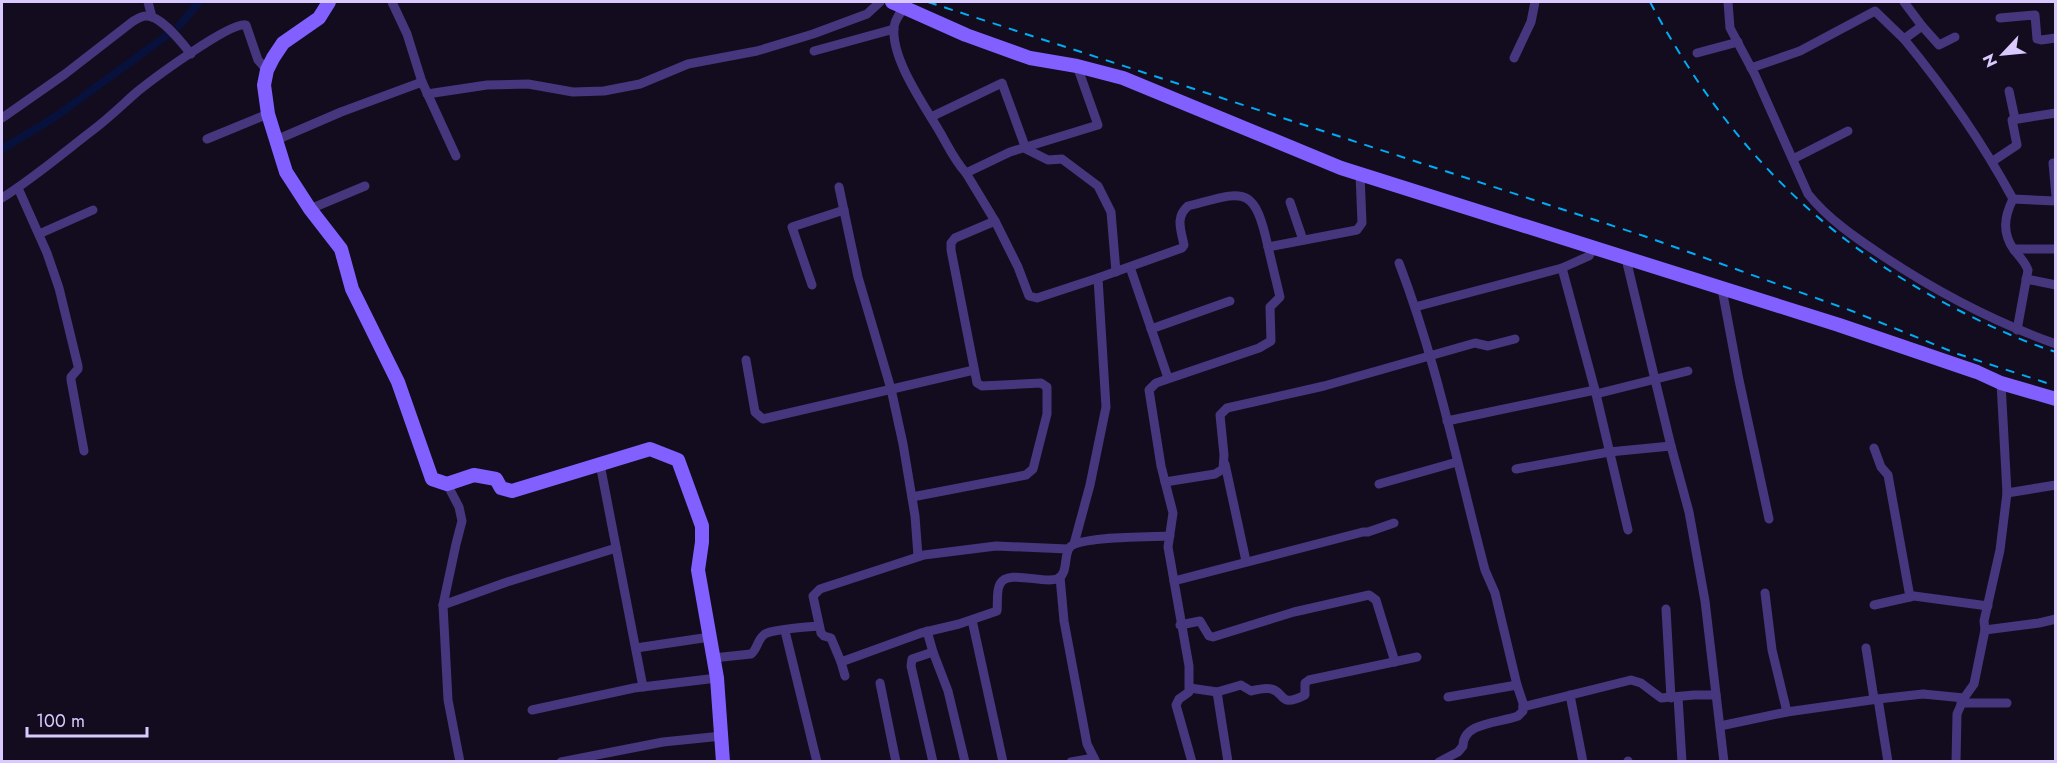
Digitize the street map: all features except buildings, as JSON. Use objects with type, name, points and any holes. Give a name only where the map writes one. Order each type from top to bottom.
[{"type":"street","points":[[148,2],[152,17]]},
{"type":"street","points":[[329,2],[319,18],[283,43],[267,70],[264,85],[268,114],[286,172],[340,249],[352,289],[398,382],[432,479],[447,484],[474,475],[496,479],[501,488],[512,491],[650,449],[678,460],[702,526],[698,570],[717,678],[723,762]]},
{"type":"street","points":[[392,2],[407,34],[422,82],[456,156]]},
{"type":"street","points":[[427,94],[487,85],[528,84],[573,92],[604,91],[640,84],[688,64],[757,51],[803,38],[867,14],[880,2]]},
{"type":"street","points":[[1514,58],[1531,22],[1535,2]]},
{"type":"street","points":[[1728,2],[1730,28],[1751,68],[1808,194],[1815,203],[1856,239],[1932,288],[2016,330],[2055,344]]},
{"type":"street","points":[[1904,2],[1939,45],[1955,36]]},
{"type":"street","points":[[1192,762],[1176,705],[1191,688],[1188,657],[1180,625],[1168,547],[1173,513],[1161,466],[1149,390],[1156,383],[1168,378],[1258,348],[1271,341],[1270,306],[1280,297],[1263,225],[1254,204],[1243,195],[1234,194],[1188,206],[1179,218],[1184,245],[1182,248],[1098,278],[1032,298],[1026,290],[1018,267],[995,221],[966,173],[955,161],[914,89],[898,52],[894,29],[898,4],[966,35],[1030,58],[1077,66],[1124,78],[1276,142],[1360,174],[1873,337],[1977,372],[2001,383],[2055,399]]},
{"type":"street","points":[[1751,68],[1800,51],[1875,11],[1904,39],[1953,101],[1993,161],[2013,199]]},
{"type":"street","points":[[2000,18],[2035,15],[2037,39],[2055,38]]},
{"type":"street","points":[[2,118],[141,17],[152,17],[170,30],[191,54]]},
{"type":"street","points":[[2,198],[96,128],[140,90],[203,44],[233,27],[244,24],[258,60],[267,70]]},
{"type":"street","points":[[1904,39],[1922,26]]},
{"type":"street","points":[[814,51],[894,29]]},
{"type":"street","points":[[1697,53],[1738,42]]},
{"type":"street","points":[[966,173],[1010,152],[1026,149],[1098,125],[1077,66]]},
{"type":"street","points":[[276,140],[341,112],[422,82]]},
{"type":"street","points":[[931,117],[1002,83],[1026,149],[1048,160],[1062,159],[1098,186],[1112,212],[1116,272]]},
{"type":"street","points":[[2009,91],[2015,119]]},
{"type":"street","points":[[1993,161],[2017,145],[2011,121],[2055,113]]},
{"type":"street","points":[[207,139],[268,114]]},
{"type":"street","points":[[1793,159],[1848,131]]},
{"type":"street","points":[[2053,163],[2055,196]]},
{"type":"street","points":[[1268,246],[1357,230],[1362,223],[1360,174]]},
{"type":"street","points":[[310,209],[365,186]]},
{"type":"street","points":[[839,187],[858,277],[891,389],[903,444],[912,497],[918,556]]},
{"type":"street","points":[[18,188],[39,234],[61,294],[78,366],[71,380],[84,451]]},
{"type":"street","points":[[2013,199],[2055,201]]},
{"type":"street","points":[[2013,199],[2006,212],[2005,230],[2028,270],[2016,330]]},
{"type":"street","points":[[1290,202],[1303,240]]},
{"type":"street","points":[[39,234],[93,210]]},
{"type":"street","points":[[812,285],[792,227],[844,210]]},
{"type":"street","points":[[912,497],[1026,475],[1034,470],[1047,414],[1047,387],[1041,383],[982,386],[977,383],[951,243],[961,234],[995,221]]},
{"type":"street","points":[[1415,307],[1562,268],[1589,255],[1593,249]]},
{"type":"street","points":[[2014,249],[2055,249]]},
{"type":"street","points":[[1626,259],[1689,512],[1706,601],[1724,762]]},
{"type":"street","points":[[1399,263],[1430,357],[1485,570],[1495,593],[1523,707],[1523,711],[1518,716],[1470,730],[1463,738],[1463,746],[1458,752],[1443,761]]},
{"type":"street","points":[[1130,267],[1168,378]]},
{"type":"street","points":[[1562,268],[1628,530]]},
{"type":"street","points":[[1071,762],[1095,760],[1087,744],[1064,621],[1060,577],[1090,485],[1106,407],[1098,278]]},
{"type":"street","points":[[2026,279],[2055,285]]},
{"type":"street","points":[[1722,289],[1741,391],[1769,519]]},
{"type":"street","points":[[1151,330],[1230,301]]},
{"type":"street","points":[[1246,561],[1224,462],[1220,415],[1223,410],[1324,386],[1475,343],[1488,346],[1515,339]]},
{"type":"street","points":[[746,360],[755,412],[763,419],[974,370]]},
{"type":"street","points":[[1447,421],[1689,371]]},
{"type":"street","points":[[1956,762],[1957,714],[1962,700],[1974,684],[1985,630],[1984,621],[2000,550],[2007,493],[2001,383]]},
{"type":"street","points":[[1516,469],[1609,452],[1671,446]]},
{"type":"street","points":[[1874,448],[1881,467],[1888,475],[1910,597]]},
{"type":"street","points":[[1165,482],[1215,474],[1223,469],[1224,462]]},
{"type":"street","points":[[1380,484],[1457,462]]},
{"type":"street","points":[[600,464],[643,687]]},
{"type":"street","points":[[447,484],[459,507],[462,521],[443,605],[448,700],[460,762]]},
{"type":"street","points":[[2007,493],[2055,484]]},
{"type":"street","points":[[1174,581],[1368,532],[1394,523]]},
{"type":"street","points":[[845,676],[831,638],[822,635],[813,596],[816,591],[918,556],[996,546],[1071,546],[1087,540],[1170,536]]},
{"type":"street","points":[[443,605],[507,582],[616,548]]},
{"type":"street","points":[[841,662],[927,631],[997,611],[998,585],[1002,580],[1013,577],[1055,580],[1060,577]]},
{"type":"street","points":[[1765,593],[1772,650],[1787,712]]},
{"type":"street","points":[[1180,625],[1200,621],[1209,636],[1213,637],[1294,612],[1369,595],[1376,600],[1395,662]]},
{"type":"street","points":[[1874,605],[1910,597],[1988,606]]},
{"type":"street","points":[[1666,609],[1682,762]]},
{"type":"street","points":[[1985,630],[2055,619]]},
{"type":"street","points":[[972,620],[1002,762]]},
{"type":"street","points":[[713,657],[751,654],[764,635],[819,626]]},
{"type":"street","points":[[785,630],[817,762]]},
{"type":"street","points":[[927,631],[948,691],[965,762]]},
{"type":"street","points":[[636,648],[710,637]]},
{"type":"street","points":[[1866,648],[1888,762]]},
{"type":"street","points":[[933,652],[912,659],[911,666],[933,762]]},
{"type":"street","points":[[1191,688],[1216,692],[1241,685],[1251,691],[1269,688],[1287,701],[1305,695],[1305,683],[1309,680],[1417,657]]},
{"type":"street","points":[[532,710],[643,687],[717,678]]},
{"type":"street","points":[[1523,707],[1631,680],[1641,683],[1657,697],[1716,695]]},
{"type":"street","points":[[879,683],[896,762]]},
{"type":"street","points":[[1448,697],[1517,684]]},
{"type":"street","points":[[1216,692],[1228,762]]},
{"type":"street","points":[[1720,726],[1787,712],[1923,694],[1962,700],[2007,703]]},
{"type":"street","points":[[1570,695],[1583,762]]},
{"type":"street","points":[[561,762],[663,742],[722,736]]},
{"type":"waterway","points":[[179,26],[199,2]]},
{"type":"waterway","points":[[2,149],[55,117],[166,36]]},
{"type":"railway","points":[[928,2],[1644,236],[1852,311],[1958,354],[2056,386]]},
{"type":"railway","points":[[1650,2],[1679,53],[1711,100],[1745,143],[1821,220],[1865,254],[1912,285],[1987,324],[2056,352]]}]
